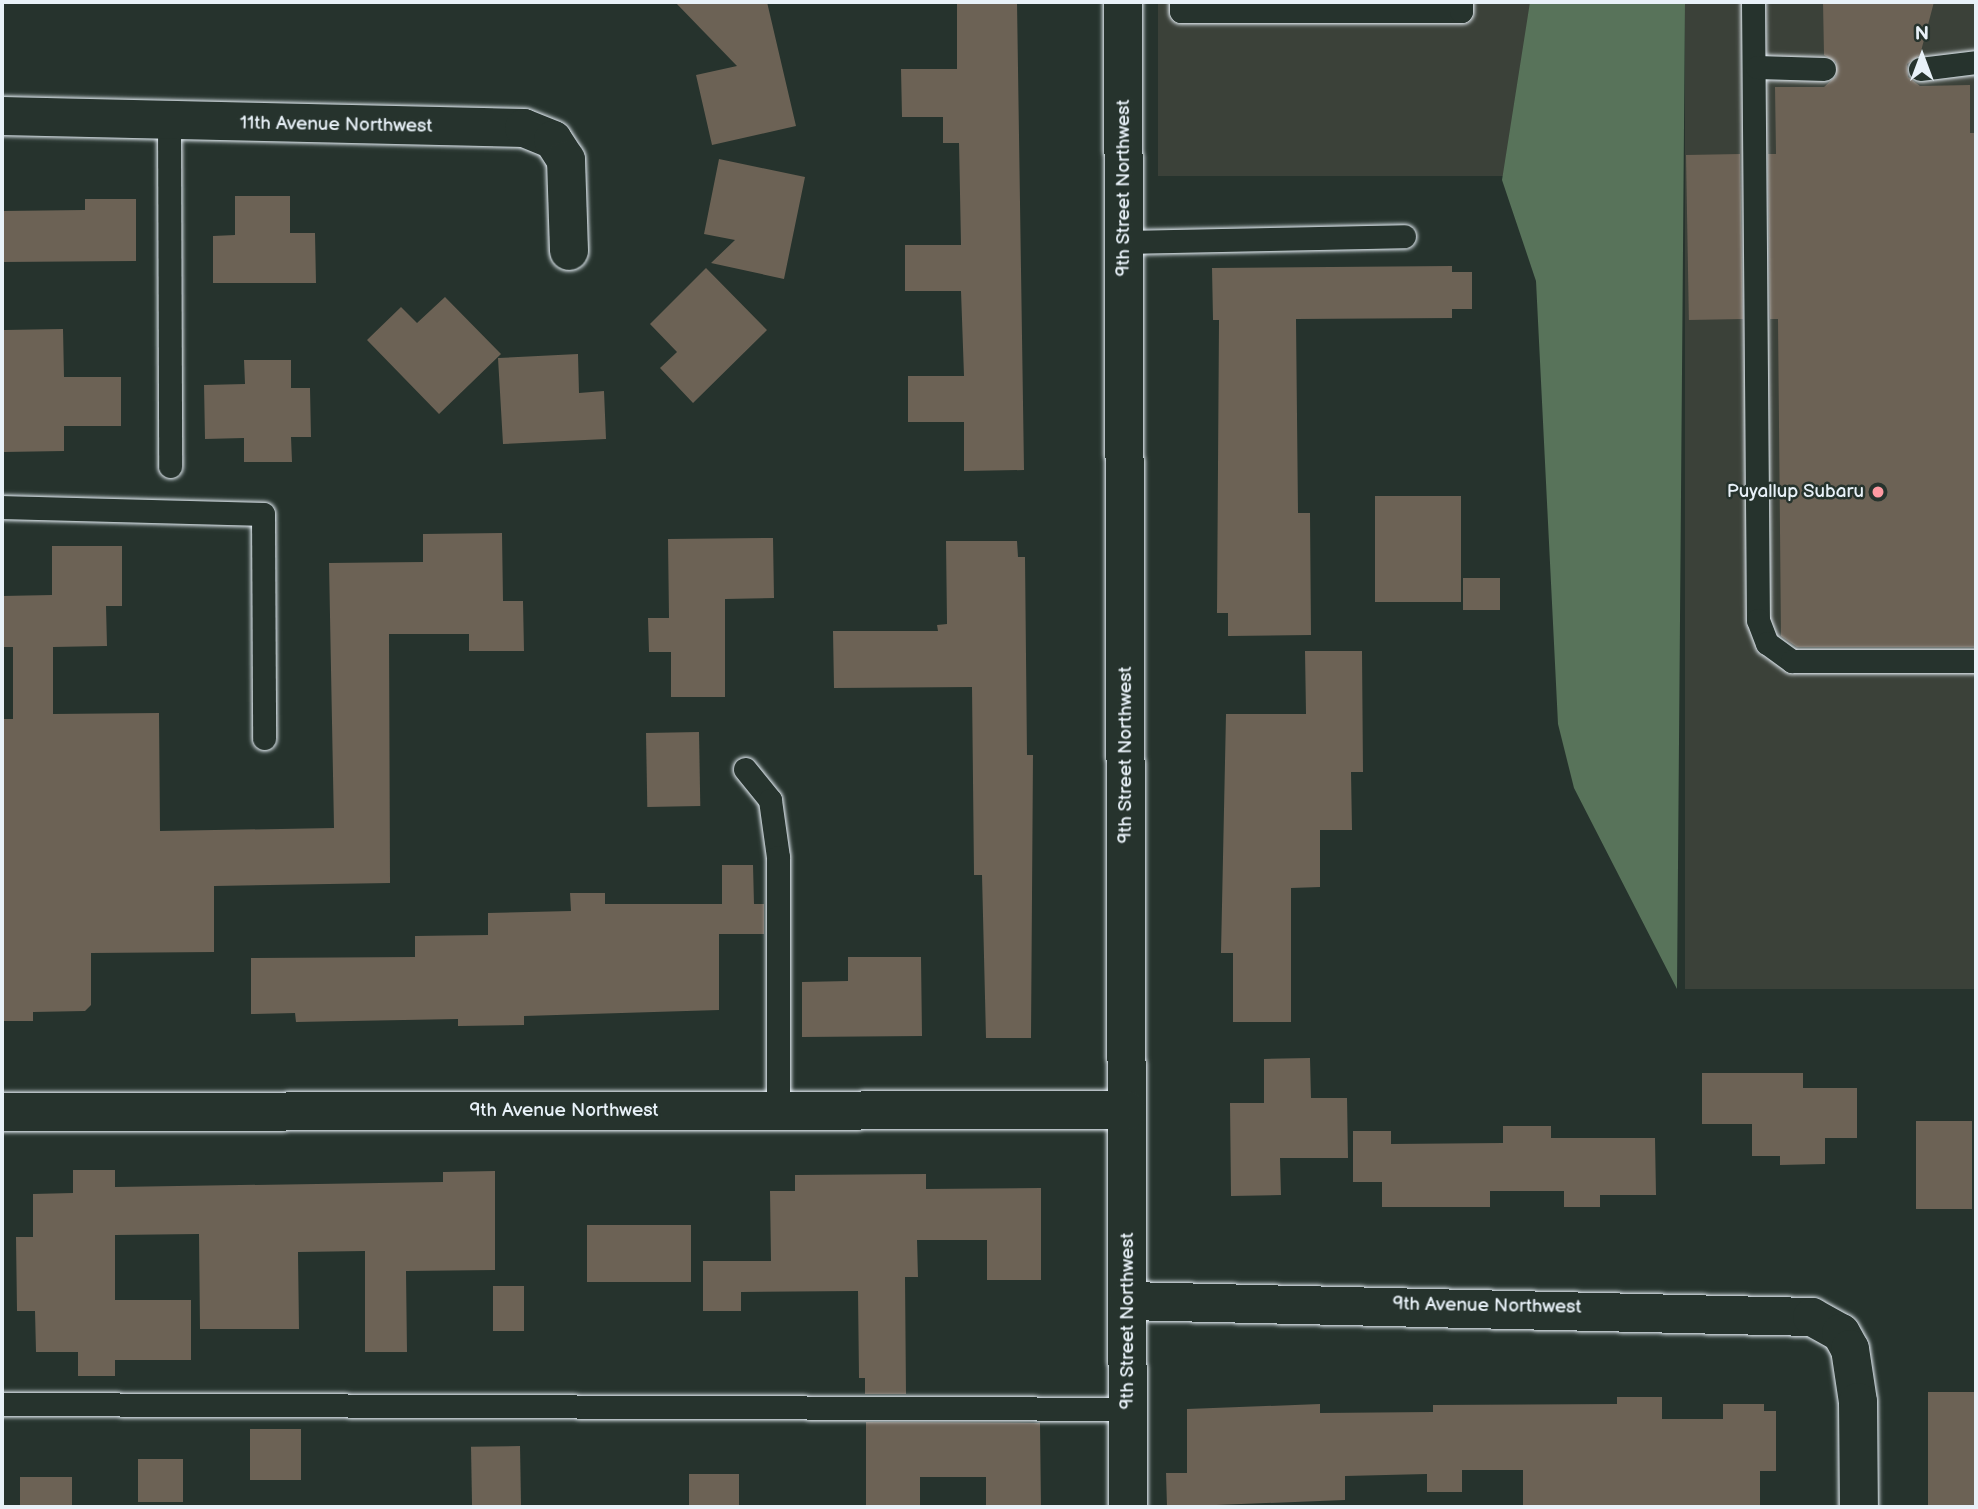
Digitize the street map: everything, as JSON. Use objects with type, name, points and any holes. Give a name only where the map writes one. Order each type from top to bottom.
[{"type":"street","name":"9th Street Northwest","points":[[1124,2],[1128,1507]]},
{"type":"street","name":"11th Avenue Northwest","points":[[2,116],[535,131],[553,140],[569,169],[569,251]]},
{"type":"street","name":"9th Avenue Northwest","points":[[2,1112],[1127,1110]]},
{"type":"street","name":"9th Avenue Northwest","points":[[1128,1301],[1736,1311],[1812,1317],[1841,1333],[1858,1402],[1859,1507]]},
{"type":"lane","points":[[1181,2],[1181,11],[1461,11],[1461,2]]},
{"type":"lane","points":[[1754,2],[1757,67],[1758,620],[1767,643],[1793,661],[1976,662]]},
{"type":"lane","points":[[1920,69],[1976,62]]},
{"type":"lane","points":[[1757,67],[1824,69]]},
{"type":"lane","points":[[169,122],[170,466]]},
{"type":"lane","points":[[1124,242],[1404,236]]},
{"type":"lane","points":[[2,507],[263,514],[264,738]]},
{"type":"lane","points":[[745,769],[769,800],[778,857],[778,1111]]},
{"type":"lane","points":[[2,1404],[1128,1409]]},
{"type":"shaded area","points":[[1158,2],[1530,2],[1530,176],[1158,176]]},
{"type":"shaded area","points":[[1685,2],[1976,2],[1976,989],[1685,989]]},
{"type":"green space","points":[[1530,2],[1685,2],[1677,989],[1574,788],[1558,724],[1536,281],[1502,180]]},
{"type":"building","points":[[675,2],[767,2],[796,126],[712,145],[696,75],[737,66]]},
{"type":"building","points":[[957,2],[1017,2],[1024,470],[964,471],[964,422],[908,422],[908,376],[964,376],[961,291],[905,291],[905,245],[961,245],[959,143],[943,143],[943,117],[902,117],[901,69],[957,69]]},
{"type":"building","points":[[1823,2],[1934,2],[1920,55],[1907,64],[1908,77],[1920,86],[1970,85],[1970,133],[1976,133],[1976,647],[1797,647],[1781,636],[1778,319],[1770,319],[1768,154],[1776,154],[1775,87],[1824,87],[1836,76],[1836,62],[1824,55]]},
{"type":"building","points":[[1740,154],[1743,319],[1689,320],[1686,155]]},
{"type":"building","points":[[719,159],[805,177],[784,279],[711,263],[735,240],[704,234]]},
{"type":"building","points":[[235,196],[290,196],[290,233],[315,233],[316,283],[213,283],[213,236],[235,235]]},
{"type":"building","points":[[85,199],[136,199],[136,261],[2,262],[2,211],[85,210]]},
{"type":"building","points":[[1452,266],[1452,272],[1472,272],[1472,309],[1452,309],[1452,318],[1296,319],[1298,513],[1310,513],[1311,635],[1228,636],[1228,613],[1217,613],[1219,320],[1213,320],[1212,268]]},
{"type":"building","points":[[706,268],[767,330],[693,403],[660,368],[677,352],[650,324]]},
{"type":"building","points":[[445,297],[501,354],[439,414],[367,340],[401,307],[417,323]]},
{"type":"building","points":[[63,329],[64,377],[121,377],[121,426],[64,426],[64,451],[4,452],[4,330]]},
{"type":"building","points":[[578,354],[579,393],[604,391],[606,439],[503,444],[498,358]]},
{"type":"building","points":[[244,360],[291,360],[291,388],[310,388],[311,437],[291,437],[292,462],[244,462],[244,438],[205,439],[204,385],[245,384]]},
{"type":"building","points":[[1375,496],[1461,496],[1461,602],[1375,602]]},
{"type":"building","points":[[502,533],[503,601],[523,601],[524,651],[469,651],[469,634],[389,634],[390,883],[214,886],[214,952],[91,953],[91,1005],[85,1011],[33,1012],[33,1021],[2,1021],[2,719],[13,719],[13,647],[2,647],[2,596],[52,595],[52,546],[122,546],[122,606],[106,606],[107,646],[53,647],[53,714],[159,713],[160,831],[334,828],[329,563],[423,562],[423,534]]},
{"type":"building","points":[[773,538],[774,598],[725,599],[725,697],[671,697],[671,652],[649,652],[648,618],[669,618],[668,539]]},
{"type":"building","points":[[946,541],[1017,541],[1018,557],[1025,557],[1027,755],[1033,755],[1031,1038],[986,1038],[982,875],[974,875],[972,687],[834,688],[833,631],[938,631],[937,625],[947,624]]},
{"type":"building","points":[[1463,578],[1500,578],[1500,610],[1463,610]]},
{"type":"building","points":[[1305,651],[1362,651],[1363,772],[1351,772],[1352,830],[1320,830],[1320,887],[1291,888],[1291,1022],[1233,1022],[1233,953],[1221,953],[1226,714],[1306,714]]},
{"type":"building","points":[[699,732],[700,806],[647,807],[646,733]]},
{"type":"building","points":[[722,865],[753,865],[754,904],[764,904],[764,934],[719,934],[719,1010],[524,1016],[524,1025],[458,1026],[458,1019],[296,1022],[295,1013],[251,1014],[251,958],[415,957],[415,936],[488,935],[488,913],[571,911],[570,893],[605,893],[605,904],[722,904]]},
{"type":"building","points":[[848,957],[921,957],[922,1036],[802,1037],[802,982],[848,981]]},
{"type":"building","points":[[1310,1058],[1311,1098],[1347,1098],[1348,1158],[1280,1158],[1281,1195],[1231,1196],[1230,1103],[1264,1103],[1264,1059]]},
{"type":"building","points":[[1702,1073],[1803,1073],[1803,1088],[1857,1088],[1857,1138],[1825,1138],[1825,1164],[1780,1165],[1780,1156],[1752,1156],[1752,1124],[1702,1124]]},
{"type":"building","points":[[1916,1121],[1972,1121],[1972,1209],[1916,1209]]},
{"type":"building","points":[[1503,1126],[1551,1126],[1551,1138],[1655,1138],[1656,1195],[1600,1195],[1600,1207],[1564,1207],[1564,1191],[1490,1191],[1490,1207],[1382,1207],[1382,1182],[1353,1182],[1353,1131],[1391,1131],[1391,1144],[1503,1143]]},
{"type":"building","points":[[73,1170],[115,1170],[115,1187],[443,1182],[443,1172],[495,1171],[495,1270],[406,1271],[407,1352],[365,1352],[365,1251],[298,1252],[299,1329],[200,1329],[199,1234],[115,1235],[115,1300],[191,1300],[191,1360],[115,1360],[115,1376],[78,1376],[78,1352],[36,1352],[35,1311],[17,1311],[16,1237],[33,1237],[33,1194],[73,1193]]},
{"type":"building","points":[[926,1174],[926,1189],[1041,1188],[1041,1280],[987,1280],[987,1240],[917,1240],[918,1277],[905,1277],[906,1394],[865,1394],[865,1378],[859,1378],[858,1291],[741,1292],[741,1311],[703,1311],[703,1261],[771,1261],[770,1191],[795,1191],[795,1175]]},
{"type":"building","points":[[587,1225],[691,1225],[691,1282],[587,1282]]},
{"type":"building","points":[[493,1286],[524,1286],[524,1331],[493,1331]]},
{"type":"building","points":[[1928,1392],[1976,1392],[1976,1507],[1928,1507]]},
{"type":"building","points":[[1617,1397],[1662,1397],[1662,1419],[1723,1419],[1723,1404],[1764,1404],[1764,1411],[1776,1411],[1776,1471],[1760,1471],[1760,1507],[1523,1506],[1523,1470],[1462,1470],[1462,1492],[1427,1492],[1427,1474],[1345,1476],[1345,1500],[1167,1507],[1166,1473],[1187,1473],[1187,1409],[1320,1404],[1320,1413],[1433,1412],[1433,1405],[1617,1404]]},
{"type":"building","points":[[866,1422],[1040,1423],[1041,1507],[986,1507],[986,1477],[920,1477],[920,1507],[866,1507]]},
{"type":"building","points":[[250,1429],[301,1429],[301,1480],[250,1480]]},
{"type":"building","points":[[520,1446],[521,1507],[472,1507],[471,1447]]},
{"type":"building","points":[[138,1459],[183,1459],[183,1502],[138,1502]]},
{"type":"building","points":[[689,1474],[739,1474],[739,1507],[689,1507]]},
{"type":"building","points":[[20,1477],[72,1477],[72,1507],[20,1507]]},
{"type":"place","name":"Puyallup Subaru","points":[[1878,492]]}]
